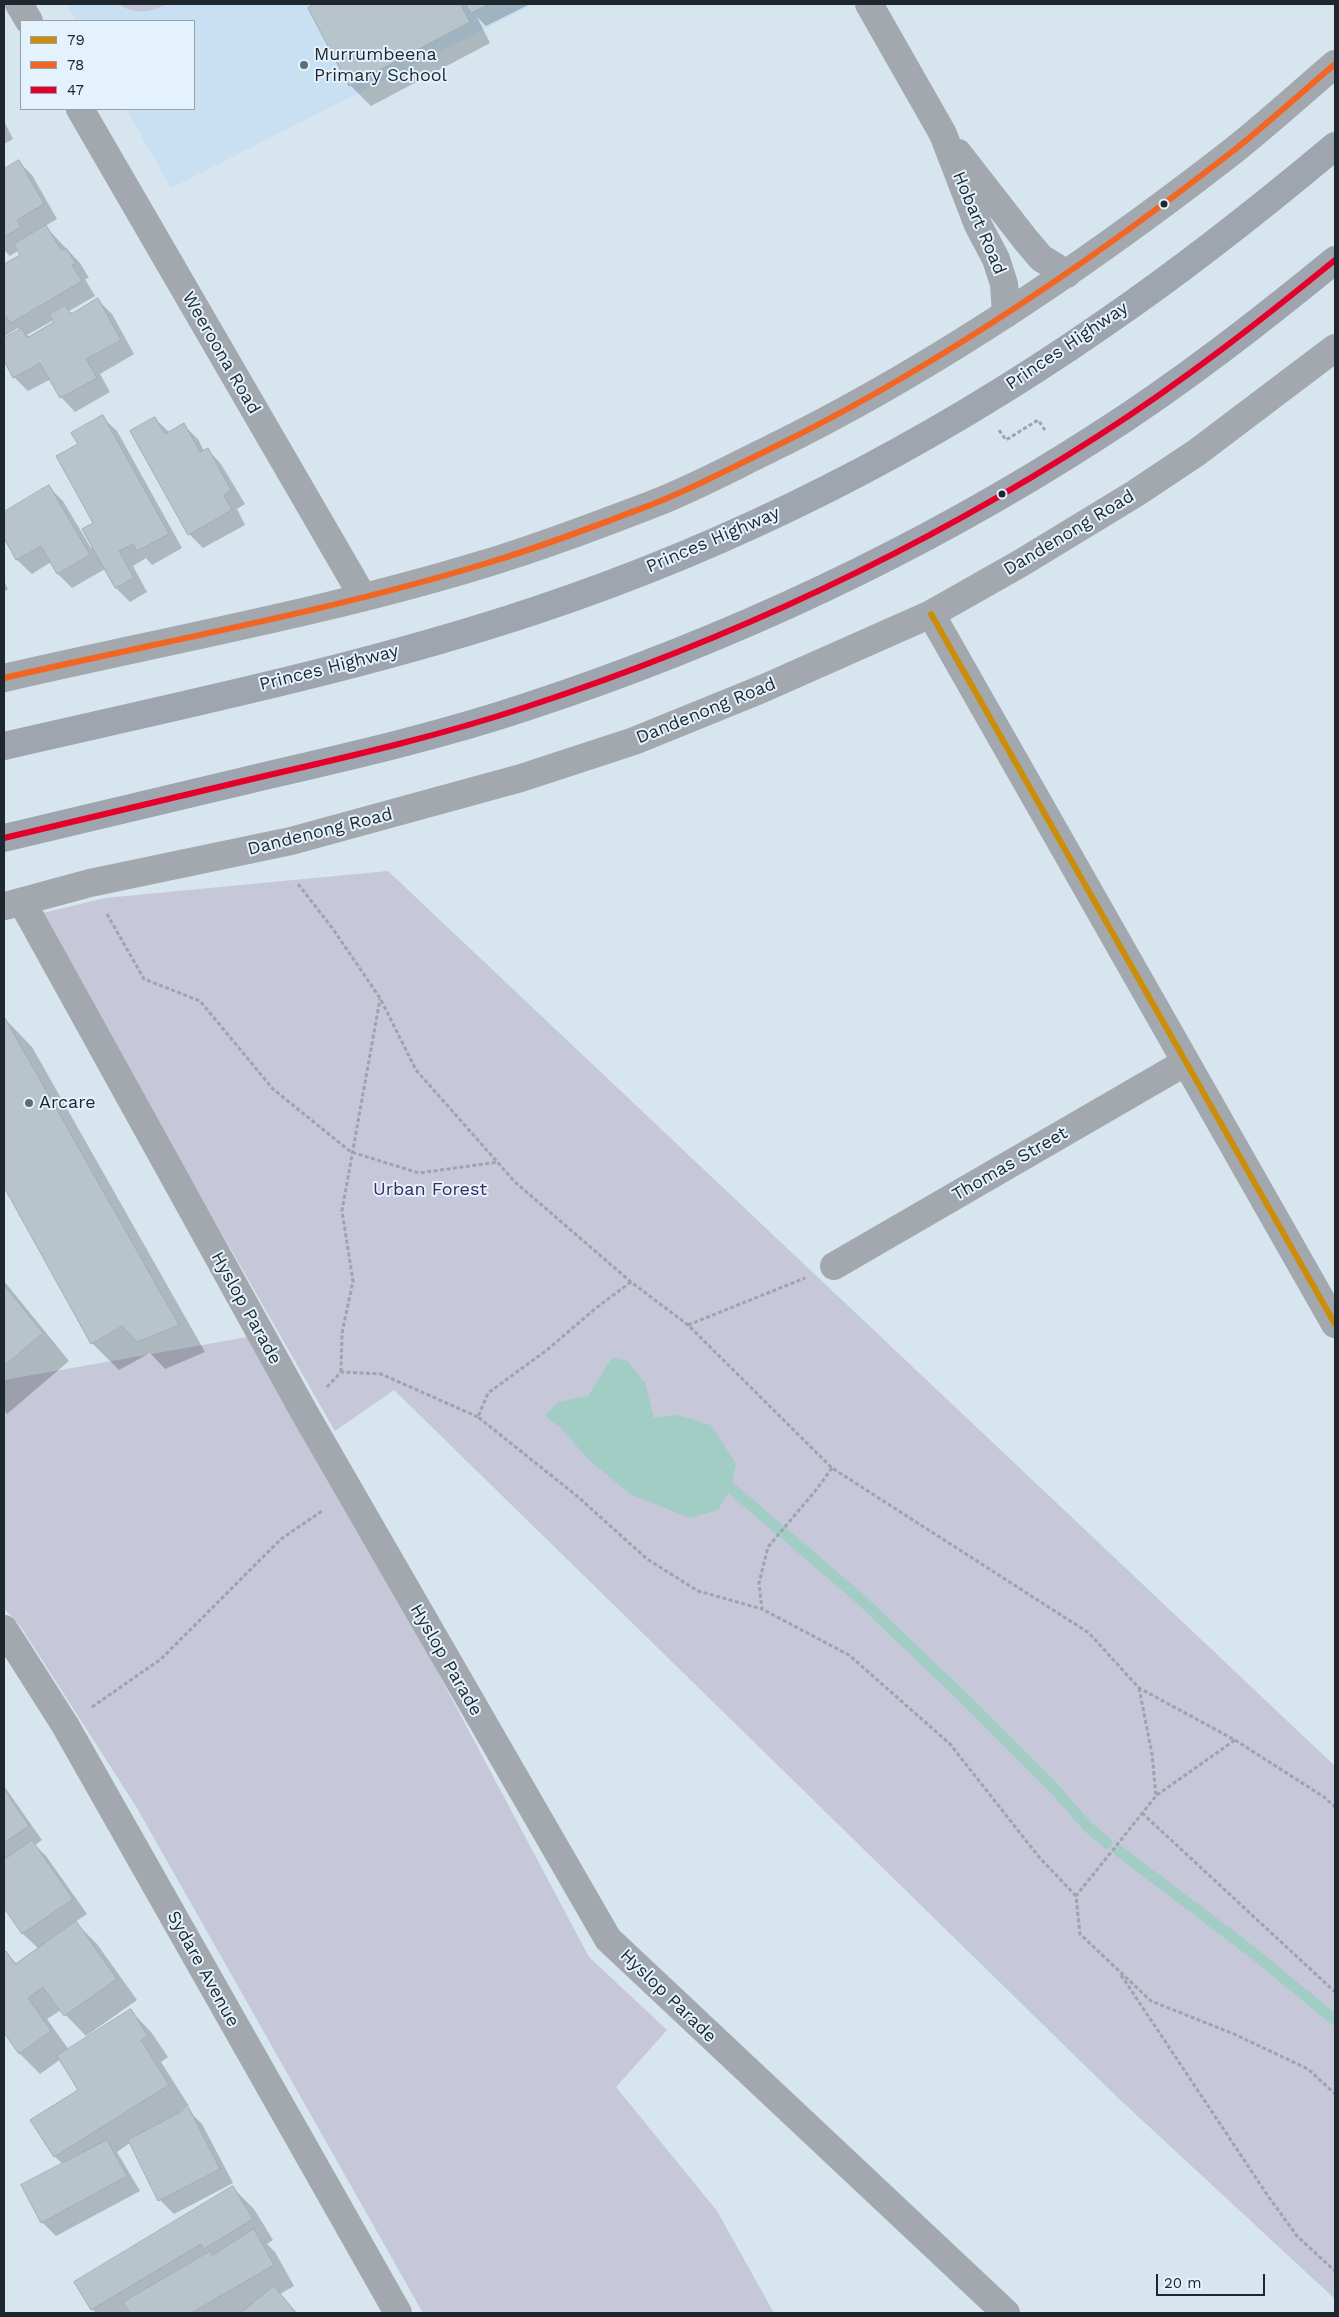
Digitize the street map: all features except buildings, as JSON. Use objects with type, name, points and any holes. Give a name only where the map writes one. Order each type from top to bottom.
[{"type":"highway","name":"Princes Highway","points":[[4,746],[269,684],[480,628],[600,587],[667,561],[781,512],[889,456],[983,402],[1048,361],[1167,278],[1260,208],[1335,146]]},
{"type":"highway","points":[[4,838],[434,735],[527,707],[635,669],[761,618],[864,568],[971,512],[1062,459],[1203,363],[1335,260]]},
{"type":"street","points":[[19,4],[28,20]]},
{"type":"street","name":"Hobart Road","points":[[869,4],[943,134],[1041,258],[1067,274]]},
{"type":"street","points":[[4,678],[363,597],[486,563],[657,502],[818,426],[898,381],[1006,314],[1067,274],[1236,148],[1335,64]]},
{"type":"street","name":"Weeroona Road","points":[[81,110],[363,597]]},
{"type":"street","name":"Hobart Road","points":[[943,134],[978,224],[996,259],[1004,284],[1006,314]]},
{"type":"street","name":"Dandenong Road","points":[[13,904],[90,883],[291,841],[520,778],[634,741],[762,690],[932,614],[1136,493],[1196,453],[1335,348]]},
{"type":"street","points":[[932,614],[1335,1324]]},
{"type":"street","name":"Hyslop Parade","points":[[13,904],[608,1939],[1006,2313]]},
{"type":"street","name":"Thomas Street","points":[[834,1266],[1186,1062]]},
{"type":"street","name":"Sydare Avenue","points":[[4,1629],[65,1725],[398,2313]]},
{"type":"path","points":[[997,427],[1006,440],[1038,420],[1047,434]]},
{"type":"path","points":[[90,883],[144,979],[200,1001],[273,1089],[351,1152],[419,1174],[498,1162]]},
{"type":"path","points":[[298,884],[333,928],[380,998],[416,1070],[515,1182],[631,1282],[688,1325],[832,1468],[1089,1633],[1138,1688],[1235,1740],[1324,1797],[1335,1807]]},
{"type":"path","points":[[304,1412],[341,1372],[342,1333],[353,1281],[342,1211],[351,1152],[380,998]]},
{"type":"path","points":[[688,1325],[834,1266]]},
{"type":"path","points":[[478,1417],[488,1393],[547,1350],[596,1308],[631,1282]]},
{"type":"path","points":[[341,1372],[381,1374],[478,1417],[577,1496],[647,1559],[698,1591],[762,1610],[849,1655],[950,1744],[1039,1856],[1076,1896],[1080,1934],[1151,2001],[1234,2034],[1308,2068],[1335,2094]]},
{"type":"path","points":[[762,1610],[759,1583],[768,1547],[832,1468]]},
{"type":"path","points":[[65,1725],[161,1659],[282,1539],[349,1491]]},
{"type":"path","points":[[1138,1688],[1152,1754],[1156,1796]]},
{"type":"path","points":[[1076,1896],[1156,1796],[1235,1740]]},
{"type":"path","points":[[1142,1813],[1335,1992]]},
{"type":"path","points":[[1118,1970],[1268,2196],[1297,2236],[1335,2271]]},
{"type":"shaded area","name":"Murrumbeena Primary School","points":[[66,4],[534,4],[171,188],[127,110],[195,110],[195,20],[75,20]]},
{"type":"shaded area","points":[[612,1358],[628,1361],[645,1383],[654,1418],[677,1415],[711,1425],[736,1464],[731,1488],[718,1510],[690,1518],[630,1494],[587,1458],[562,1429],[545,1416],[558,1402],[588,1396]]},
{"type":"green space","points":[[118,4],[167,4],[142,12],[124,8]]},
{"type":"green space","name":"Urban Forest","points":[[388,871],[1335,1766],[1335,2299],[1116,2096],[394,1390],[335,1431],[39,914],[105,898]]},
{"type":"green space","points":[[253,1336],[317,1445],[589,1957],[667,2030],[616,2087],[717,2211],[774,2313],[423,2313],[137,1808],[21,1627],[4,1608],[4,1380]]},
{"type":"waterway","points":[[731,1488],[856,1595],[968,1702],[1052,1786],[1087,1826],[1107,1843]]},
{"type":"waterway","points":[[1119,1851],[1252,1952],[1335,2020]]},
{"type":"transit line","name":"78","points":[[4,678],[245,625],[425,581],[548,543],[653,504],[697,485],[830,419],[890,385],[950,350],[1066,274],[1123,234],[1233,151],[1335,64]]},
{"type":"transit line","name":"47","points":[[4,838],[463,727],[601,681],[749,622],[821,590],[892,554],[1031,478],[1129,416],[1189,373],[1335,260]]},
{"type":"transit line","name":"79","points":[[931,614],[1335,1324]]},
{"type":"place","name":"Murrumbeena Primary School","points":[[304,65]]},
{"type":"place","name":"Arcare","points":[[29,1103]]}]
